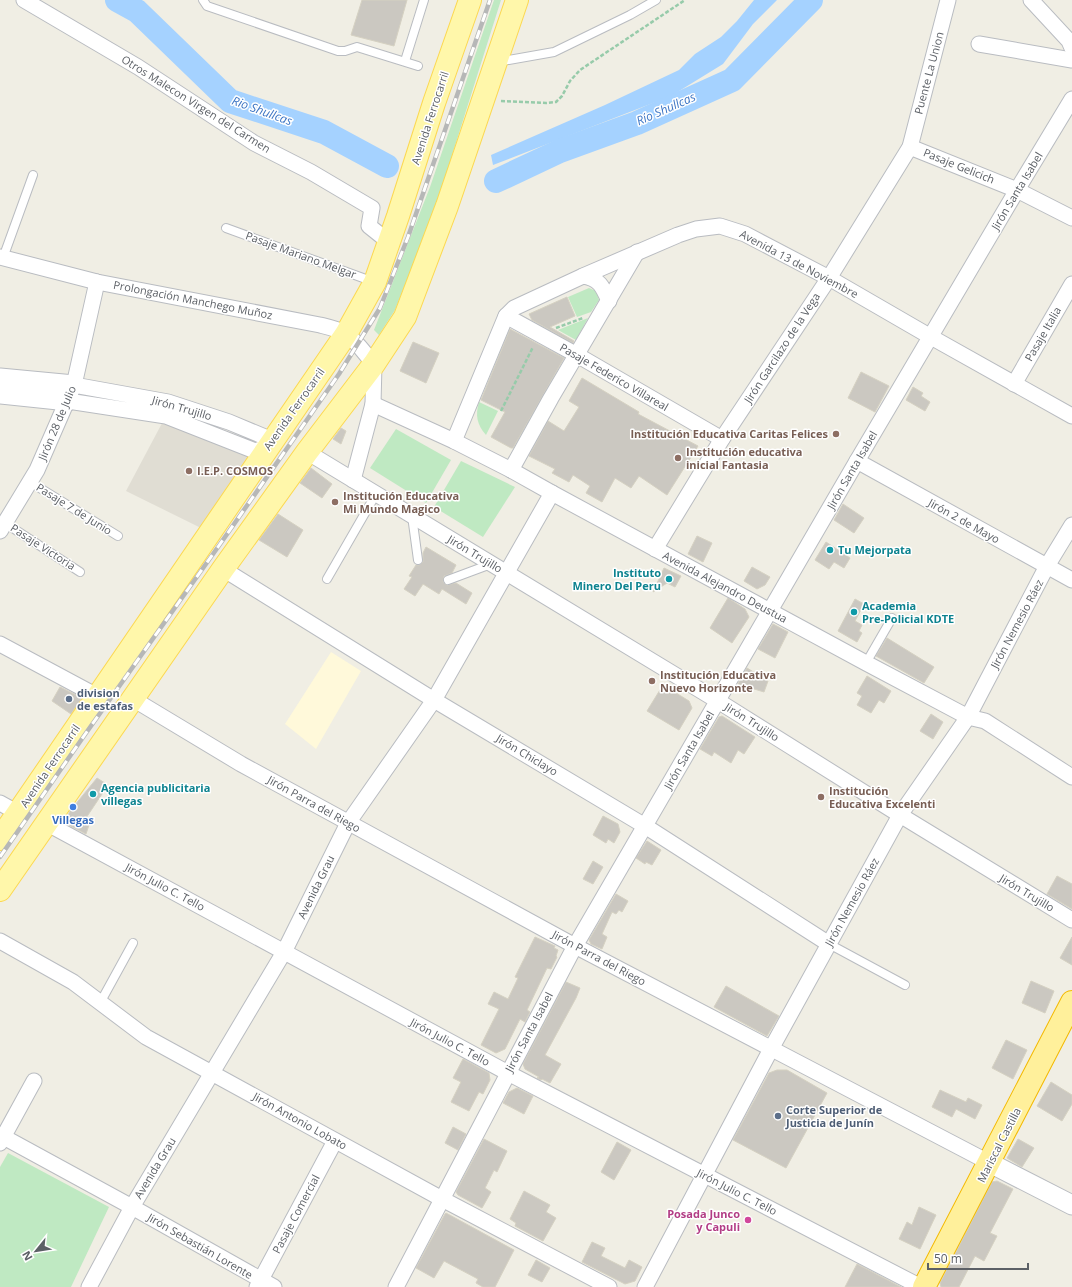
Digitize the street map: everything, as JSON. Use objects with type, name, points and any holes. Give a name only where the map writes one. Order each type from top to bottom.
[{"type":"highway","name":"Mariscal Castilla","points":[[924,1287],[990,1163],[1072,1002]]},
{"type":"main road","name":"Avenida Ferrocarril","points":[[0,839],[9,808],[97,696],[265,446],[346,334],[375,282],[434,103],[470,0]]},
{"type":"main road","points":[[0,890],[223,569],[307,452],[374,364],[405,317],[447,206],[517,0]]},
{"type":"street","name":"Otros Malecon Virgen del Carmen","points":[[24,0],[138,67],[254,143],[311,172],[372,208],[369,226],[389,242]]},
{"type":"street","name":"Puente La Union","points":[[910,147],[948,0]]},
{"type":"street","points":[[1033,2],[1069,41],[1072,48]]},
{"type":"street","points":[[979,44],[1072,60]]},
{"type":"street","name":"Jirón Santa Isabel","points":[[396,1287],[575,946],[857,461],[1072,99]]},
{"type":"street","name":"Pasaje Gelicich","points":[[910,147],[1017,190],[1072,218]]},
{"type":"street","name":"Jirón Garcilazo de la Vega","points":[[655,549],[722,439],[829,278],[910,147]]},
{"type":"street","name":"Avenida 13 de Noviembre","points":[[506,316],[514,308],[637,252],[696,229],[720,226],[745,234],[829,278],[930,337],[1072,416]]},
{"type":"street","points":[[511,470],[637,252]]},
{"type":"street","name":"Prolongación Manchego Muñoz","points":[[1,257],[97,282],[320,325],[338,330],[346,334],[358,345],[374,364]]},
{"type":"street","points":[[583,276],[590,277],[599,283],[603,288],[606,305]]},
{"type":"street","name":"Jirón 28 de Julio","points":[[3,527],[37,470],[71,393],[97,282]]},
{"type":"street","name":"Pasaje Italia","points":[[1014,384],[1072,284]]},
{"type":"street","points":[[454,441],[506,316]]},
{"type":"street","name":"Pasaje Federico Villareal","points":[[506,316],[577,355],[722,439]]},
{"type":"street","points":[[353,480],[373,404],[374,364]]},
{"type":"street","name":"Jirón Trujillo","points":[[0,378],[71,393],[166,416],[265,446]]},
{"type":"street","name":"Jirón Trujillo","points":[[0,394],[71,393]]},
{"type":"street","name":"Avenida Alejandro Deustua","points":[[373,404],[454,441],[511,470],[866,663],[968,717],[985,721],[1072,777]]},
{"type":"street","name":"Jirón Trujillo","points":[[307,452],[718,701],[1072,920]]},
{"type":"street","name":"Jirón 2 de Mayo","points":[[857,461],[1072,580]]},
{"type":"street","name":"Avenida Grau","points":[[89,1287],[132,1207],[284,952],[348,823],[434,700],[552,493]]},
{"type":"street","name":"Jirón Nemesio Ráez","points":[[645,1287],[771,1049],[900,815],[968,717],[1047,566],[1072,525]]},
{"type":"street","name":"Jirón Chiclayo","points":[[223,569],[434,700],[644,826],[829,944]]},
{"type":"street","points":[[0,644],[97,696]]},
{"type":"street","name":"Jirón Parra del Riego","points":[[133,699],[241,764],[575,946],[1072,1205]]},
{"type":"street","name":"Jirón Julio C. Tello","points":[[46,823],[508,1073],[921,1287]]},
{"type":"street","name":"Jirón Antonio Lobato","points":[[0,941],[73,982],[146,1037],[442,1199],[609,1287]]},
{"type":"street","points":[[1,1139],[34,1081]]},
{"type":"street","name":"Jirón Sebastián Lorente","points":[[1,1139],[132,1207],[259,1284],[274,1287]]},
{"type":"street","name":"Pasaje Comercial","points":[[259,1284],[335,1141]]},
{"type":"lane","points":[[203,0],[207,6],[338,51],[345,51],[357,47],[418,66]]},
{"type":"lane","points":[[405,62],[424,0]]},
{"type":"lane","points":[[495,68],[554,52],[630,15],[656,0]]},
{"type":"lane","points":[[1,257],[33,175]]},
{"type":"lane","name":"Pasaje Mariano Melgar","points":[[226,228],[375,282]]},
{"type":"lane","name":"Pasaje 7 de Junio","points":[[30,482],[118,536]]},
{"type":"lane","points":[[327,579],[376,494]]},
{"type":"lane","points":[[412,516],[418,560]]},
{"type":"lane","name":"Pasaje Victoria","points":[[3,527],[80,572]]},
{"type":"lane","points":[[448,580],[491,564]]},
{"type":"lane","points":[[866,663],[892,618]]},
{"type":"lane","points":[[100,1003],[133,943]]},
{"type":"lane","points":[[829,944],[905,985]]},
{"type":"path","points":[[482,100],[546,103],[556,102],[562,96],[570,81],[580,70],[685,0]]},
{"type":"path","points":[[553,330],[606,305]]},
{"type":"path","points":[[501,411],[535,342]]},
{"type":"shaded area","name":"I.E.P. COSMOS","points":[[169,410],[259,445],[201,528],[126,491]]},
{"type":"shaded area","points":[[331,652],[361,671],[316,749],[285,724]]},
{"type":"green space","points":[[494,0],[501,0],[436,206],[395,310],[379,335],[374,330],[430,187]]},
{"type":"green space","points":[[589,288],[596,291],[599,300],[591,312],[577,317],[568,297]]},
{"type":"green space","points":[[588,318],[576,340],[558,330]]},
{"type":"green space","points":[[479,402],[498,411],[486,435],[479,424],[477,416]]},
{"type":"green space","points":[[396,429],[451,460],[426,503],[370,468]]},
{"type":"green space","points":[[461,461],[515,487],[483,537],[434,507]]},
{"type":"green space","points":[[8,1153],[109,1207],[71,1287],[0,1287],[0,1167]]},
{"type":"water","points":[[754,0],[777,0],[753,24],[723,64],[671,96],[493,165],[491,155],[605,105],[679,70],[695,54],[721,37],[737,21]]},
{"type":"building","points":[[362,0],[407,0],[394,46],[351,35]]},
{"type":"building","points":[[567,297],[575,316],[550,327],[574,341],[573,343],[532,320],[529,314]]},
{"type":"building","points":[[510,329],[564,358],[513,448],[491,437],[505,412],[481,400]]},
{"type":"building","points":[[413,342],[439,353],[426,383],[400,371]]},
{"type":"building","points":[[861,372],[889,386],[875,412],[848,398]]},
{"type":"building","points":[[582,378],[639,412],[638,414],[698,446],[667,495],[639,476],[631,488],[615,478],[602,502],[586,493],[590,486],[573,475],[569,482],[552,473],[555,469],[529,456],[548,421],[564,431],[579,407],[569,401]]},
{"type":"building","points":[[913,387],[923,393],[921,396],[930,402],[925,411],[906,400]]},
{"type":"building","points":[[341,428],[346,431],[341,444],[333,439]]},
{"type":"building","points":[[311,468],[332,484],[322,498],[300,483]]},
{"type":"building","points":[[843,504],[864,518],[854,533],[834,520]]},
{"type":"building","points":[[278,514],[303,530],[287,557],[259,540]]},
{"type":"building","points":[[697,536],[712,543],[703,562],[688,554]]},
{"type":"building","name":"Tu Mejorpata","points":[[826,542],[850,558],[844,568],[834,562],[829,569],[815,560]]},
{"type":"building","points":[[426,547],[456,565],[452,573],[444,576],[443,582],[447,585],[456,583],[472,593],[466,604],[442,589],[439,594],[423,584],[415,596],[404,589],[412,577],[409,576],[416,565],[423,562],[423,553]]},
{"type":"building","points":[[752,567],[770,577],[765,585],[757,589],[744,581]]},
{"type":"building","name":"Instituto Minero Del Peru","points":[[664,568],[681,576],[675,587],[667,583],[653,592]]},
{"type":"building","points":[[728,598],[745,609],[749,617],[732,643],[710,628]]},
{"type":"building","name":"Academia Pre-Policial KDTE","points":[[855,599],[864,604],[855,621],[862,625],[859,631],[862,633],[857,642],[838,631]]},
{"type":"building","points":[[773,624],[788,632],[775,658],[758,649]]},
{"type":"building","points":[[887,638],[934,667],[924,683],[876,656]]},
{"type":"building","points":[[747,668],[768,681],[764,692],[738,684]]},
{"type":"building","points":[[867,676],[891,691],[884,703],[879,700],[871,713],[857,705],[862,696],[857,693]]},
{"type":"building","points":[[663,685],[689,701],[692,708],[679,730],[647,711]]},
{"type":"building","name":"division de estafas","points":[[60,687],[82,698],[71,714],[52,701]]},
{"type":"building","points":[[931,714],[943,722],[933,739],[920,731]]},
{"type":"building","points":[[722,716],[755,737],[744,754],[738,750],[731,763],[714,752],[712,756],[700,749],[719,717]]},
{"type":"building","name":"Agencia publicitaria villegas","points":[[97,778],[108,785],[84,821],[89,825],[86,834],[65,823],[70,811]]},
{"type":"building","points":[[603,816],[618,824],[620,832],[614,843],[608,839],[606,843],[593,835]]},
{"type":"building","points":[[647,841],[661,850],[652,865],[646,862],[645,864],[636,858]]},
{"type":"building","points":[[593,861],[603,867],[593,884],[583,879]]},
{"type":"building","points":[[1057,876],[1072,884],[1072,909],[1047,894]]},
{"type":"building","points":[[616,894],[628,901],[622,912],[619,910],[616,914],[612,912],[602,934],[607,937],[602,949],[591,944],[589,940]]},
{"type":"building","points":[[535,937],[555,946],[554,948],[558,950],[557,957],[551,969],[547,968],[527,1010],[530,1012],[525,1022],[520,1019],[505,1049],[496,1053],[481,1045],[499,1009],[488,1004],[494,992],[508,999],[518,978],[515,977]]},
{"type":"building","points":[[1072,937],[1072,965],[1060,958]]},
{"type":"building","points":[[1031,981],[1054,991],[1045,1013],[1022,1003]]},
{"type":"building","points":[[566,982],[580,988],[545,1055],[561,1064],[550,1083],[537,1078],[539,1077],[525,1069],[523,1064]]},
{"type":"building","points":[[726,986],[779,1016],[767,1036],[714,1007]]},
{"type":"building","points":[[1006,1040],[1027,1050],[1013,1079],[992,1068]]},
{"type":"building","points":[[463,1059],[489,1073],[490,1080],[483,1094],[479,1092],[469,1111],[451,1102],[461,1082],[453,1078]]},
{"type":"building","name":"Corte Superior de Justicia de Junín","points":[[777,1070],[787,1070],[827,1093],[786,1168],[733,1140],[769,1073]]},
{"type":"building","points":[[1051,1082],[1072,1095],[1072,1104],[1062,1121],[1037,1106]]},
{"type":"building","points":[[517,1088],[533,1096],[524,1114],[503,1103],[509,1092]]},
{"type":"building","points":[[940,1090],[966,1102],[968,1098],[982,1105],[975,1119],[956,1109],[952,1117],[932,1107]]},
{"type":"building","points":[[453,1127],[466,1134],[458,1150],[445,1143]]},
{"type":"building","points":[[484,1139],[507,1151],[497,1172],[494,1170],[485,1188],[491,1192],[482,1208],[458,1195],[456,1192]]},
{"type":"building","points":[[1018,1139],[1034,1148],[1022,1167],[1007,1158]]},
{"type":"building","points":[[617,1142],[631,1150],[614,1180],[601,1172]]},
{"type":"building","points":[[997,1181],[1013,1189],[990,1233],[997,1236],[984,1261],[975,1256],[959,1287],[941,1287],[940,1283],[992,1182]]},
{"type":"building","points":[[524,1191],[550,1205],[546,1212],[556,1218],[543,1241],[515,1226],[516,1223],[510,1219]]},
{"type":"building","points":[[919,1207],[936,1215],[920,1249],[899,1239],[907,1222],[912,1225]]},
{"type":"building","points":[[446,1213],[514,1250],[495,1287],[483,1287],[476,1283],[478,1279],[444,1261],[434,1278],[416,1268]]},
{"type":"building","points":[[592,1242],[605,1248],[601,1256],[625,1268],[629,1260],[642,1267],[635,1281],[625,1284],[582,1262]]},
{"type":"building","points":[[536,1260],[550,1268],[542,1282],[528,1275]]},
{"type":"building","points":[[857,1264],[901,1287],[845,1287]]},
{"type":"waterway","name":"Rio Shullcas","points":[[117,0],[137,11],[230,101],[324,132],[387,166]]},
{"type":"waterway","name":"Río Shullcas","points":[[496,181],[560,151],[637,123],[732,80],[811,0]]},
{"type":"railway","points":[[0,857],[339,374],[380,308],[408,237],[490,0]]},
{"type":"place","name":"Institución Educativa Caritas Felices","points":[[836,434]]},
{"type":"place","name":"Institución educativa inicial Fantasia","points":[[678,458]]},
{"type":"place","name":"I.E.P. COSMOS","points":[[189,471]]},
{"type":"place","name":"Institución Educativa Mi Mundo Magico","points":[[335,502]]},
{"type":"place","name":"Tu Mejorpata","points":[[830,550]]},
{"type":"place","name":"Instituto Minero Del Peru","points":[[669,579]]},
{"type":"place","name":"Academia Pre-Policial KDTE","points":[[854,612]]},
{"type":"place","name":"Institución Educativa Nuevo Horizonte","points":[[652,681]]},
{"type":"place","name":"division de estafas","points":[[69,699]]},
{"type":"place","name":"Agencia publicitaria villegas","points":[[93,794]]},
{"type":"place","name":"Institución Educativa Excelenti","points":[[821,797]]},
{"type":"place","name":"Villegas","points":[[73,807]]},
{"type":"place","name":"Corte Superior de Justicia de Junín","points":[[778,1116]]},
{"type":"place","name":"Posada Junco y Capuli","points":[[748,1220]]}]
